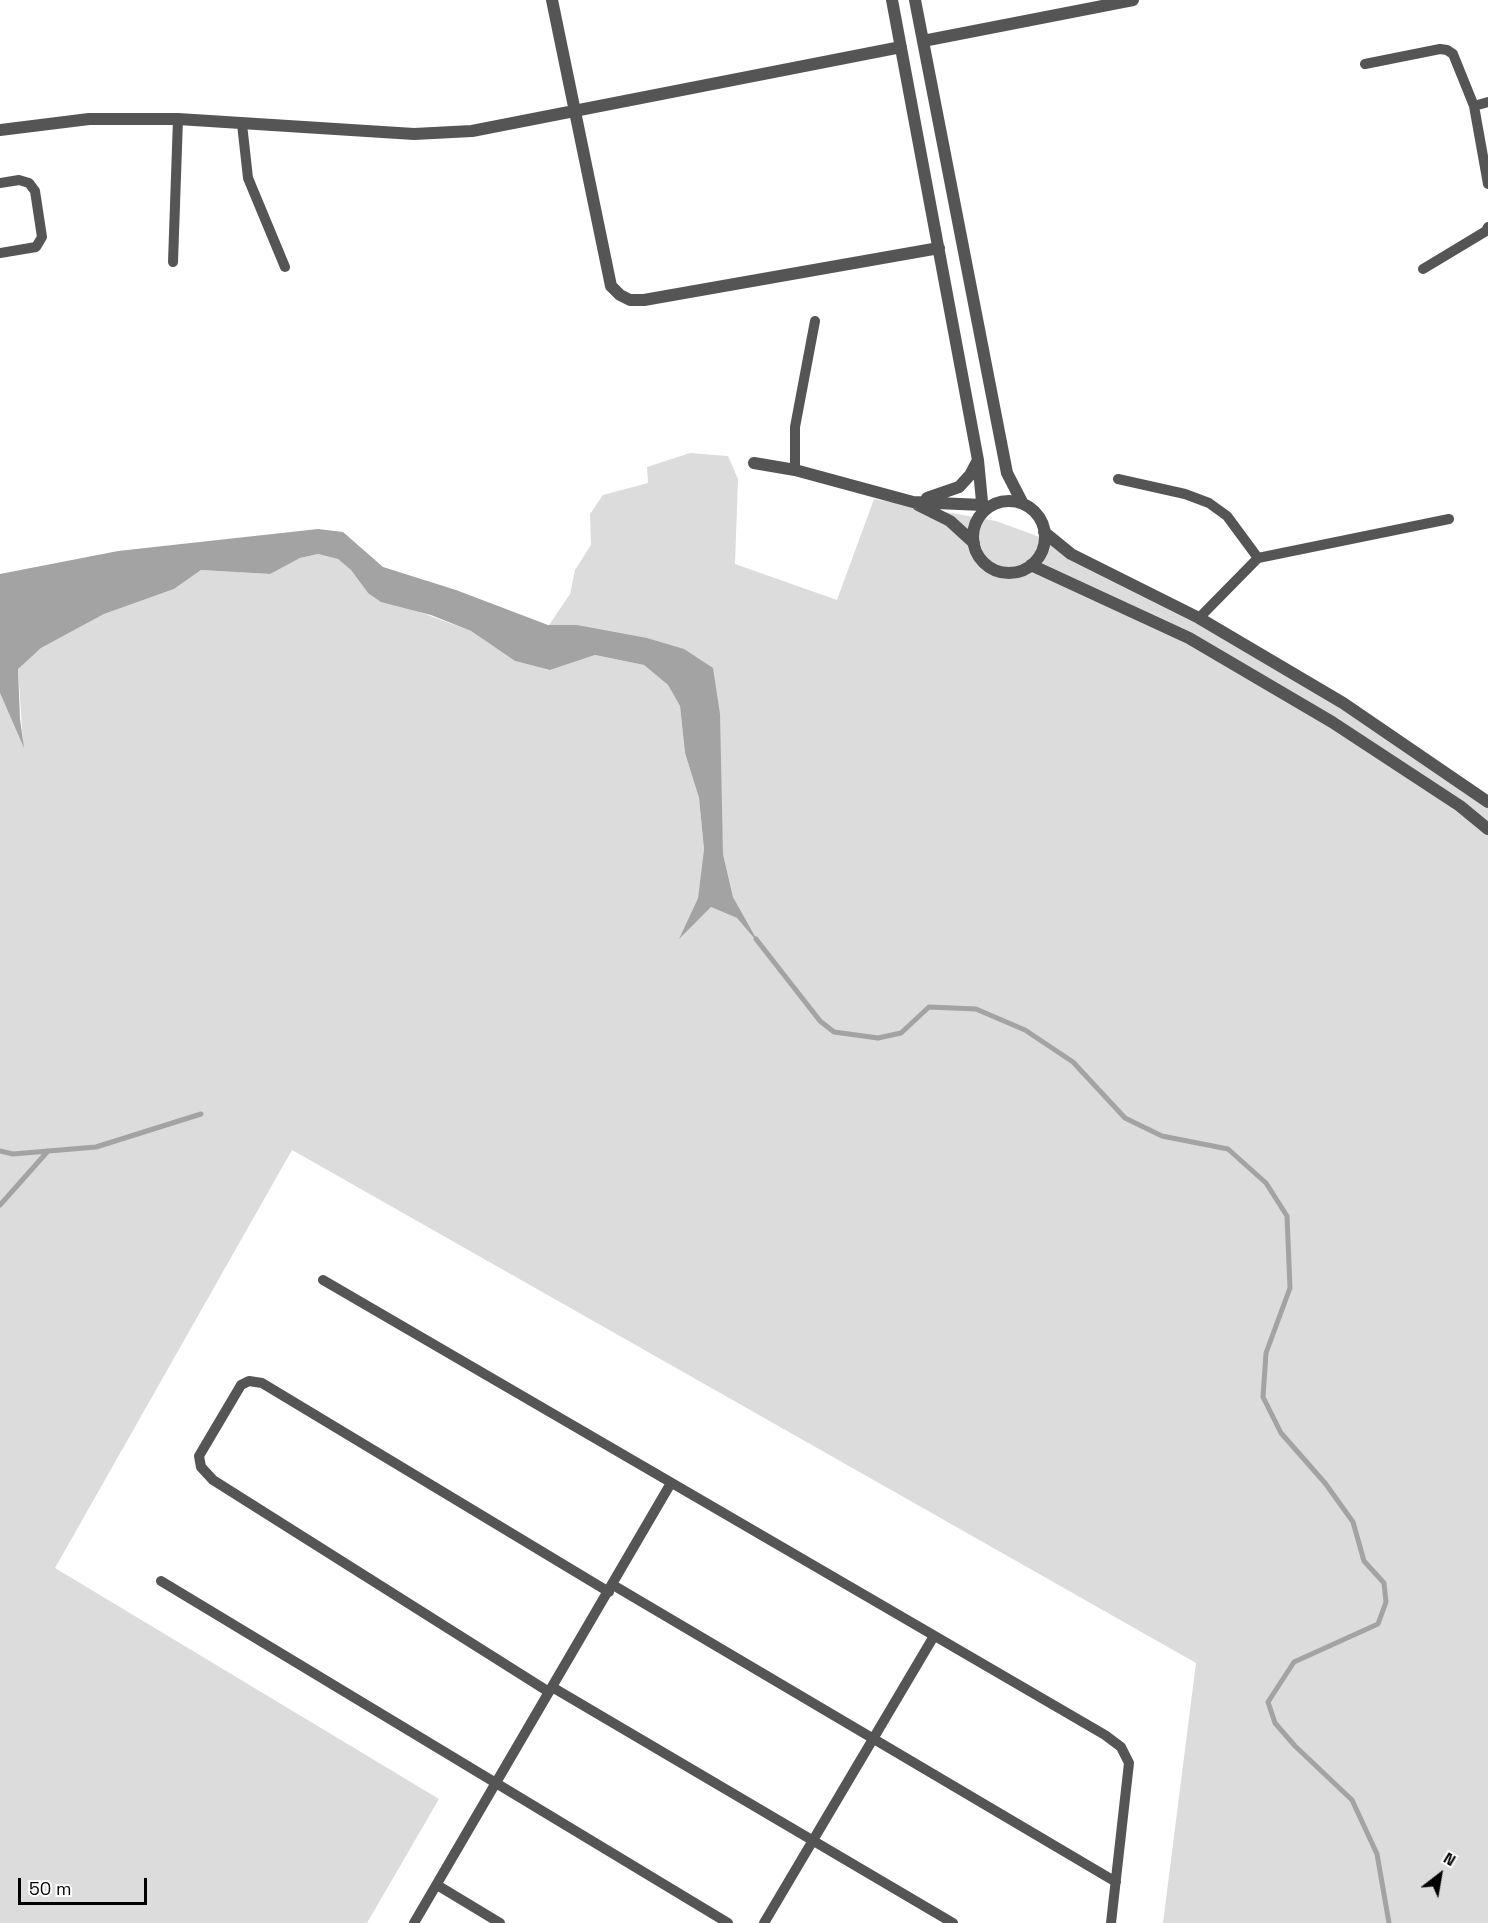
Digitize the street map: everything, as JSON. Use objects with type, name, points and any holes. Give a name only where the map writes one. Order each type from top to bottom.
[{"type":"street","points":[[552,0],[611,286],[620,295],[630,300],[644,300],[939,248]]},
{"type":"street","points":[[892,0],[978,460],[983,508],[974,528],[974,543]]},
{"type":"street","points":[[913,502],[950,521],[974,543],[984,562],[996,570],[1011,573],[1031,565],[1041,553],[1044,532],[1040,518],[1023,504],[1007,473],[915,0]]},
{"type":"street","points":[[923,41],[1133,0]]},
{"type":"street","points":[[0,130],[89,120],[178,119],[414,134],[472,131],[901,47]]},
{"type":"street","points":[[913,502],[939,496],[959,487],[970,475],[978,460]]},
{"type":"street","points":[[754,463],[795,470],[913,502],[983,508],[1001,502],[1023,504]]},
{"type":"street","points":[[1044,532],[1071,554],[1199,618],[1343,703],[1488,801]]},
{"type":"street","points":[[1031,565],[1188,638],[1332,722],[1460,807],[1488,829]]},
{"type":"lane","points":[[1365,64],[1440,49],[1453,54],[1474,106],[1488,184]]},
{"type":"lane","points":[[1474,106],[1488,102]]},
{"type":"lane","points":[[172,262],[178,119]]},
{"type":"lane","points":[[242,124],[248,178],[285,267]]},
{"type":"lane","points":[[0,183],[19,180],[29,183],[34,192],[42,237],[36,247],[0,253]]},
{"type":"lane","points":[[1424,269],[1486,231],[1488,227]]},
{"type":"lane","points":[[795,470],[793,442],[815,321]]},
{"type":"lane","points":[[1118,479],[1185,494],[1209,503],[1227,516],[1258,558]]},
{"type":"lane","points":[[1199,618],[1258,558],[1449,519]]},
{"type":"lane","points":[[323,1280],[934,1636],[1121,1748],[1129,1763],[1111,1923]]},
{"type":"lane","points":[[954,1923],[550,1689],[213,1480],[201,1467],[199,1456],[241,1385],[249,1381],[262,1383],[611,1588],[874,1738],[1116,1882]]},
{"type":"lane","points":[[414,1923],[611,1588],[670,1483]]},
{"type":"lane","points":[[161,1581],[728,1923]]},
{"type":"lane","points":[[764,1923],[934,1636]]},
{"type":"lane","points":[[437,1885],[500,1923]]},
{"type":"shaded area","points":[[690,453],[728,456],[738,479],[735,564],[837,600],[874,499],[996,521],[1056,543],[1241,641],[1488,798],[1488,1923],[1163,1923],[1196,1663],[292,1150],[55,1568],[439,1799],[367,1923],[0,1923],[0,693],[23,745],[18,668],[41,648],[104,614],[174,589],[201,570],[269,574],[300,558],[318,554],[338,559],[351,570],[368,593],[471,631],[515,661],[550,670],[595,655],[644,665],[668,685],[680,706],[685,753],[699,798],[704,849],[698,898],[680,937],[711,907],[737,918],[758,941],[733,897],[723,854],[713,668],[577,625],[549,625],[570,594],[575,570],[591,545],[590,514],[603,495],[648,483],[647,467]]},
{"type":"shaded area","points":[[318,529],[343,532],[383,567],[456,590],[548,625],[577,625],[647,638],[684,649],[713,668],[720,714],[723,854],[733,897],[760,945],[737,918],[711,907],[679,939],[698,898],[704,849],[699,798],[685,753],[680,706],[668,685],[644,665],[595,655],[550,670],[515,661],[471,631],[431,615],[381,602],[368,593],[351,570],[338,559],[318,554],[300,558],[270,574],[201,570],[174,589],[104,614],[41,648],[18,669],[24,748],[0,693],[0,574],[118,551]]},
{"type":"waterway","points":[[756,939],[820,1021],[834,1032],[878,1038],[901,1033],[929,1007],[976,1009],[1025,1030],[1073,1062],[1125,1118],[1162,1136],[1228,1149],[1266,1183],[1287,1216],[1290,1288],[1266,1353],[1263,1397],[1281,1433],[1325,1483],[1353,1522],[1364,1561],[1384,1583],[1386,1602],[1378,1624],[1294,1662],[1268,1702],[1275,1723],[1295,1746],[1352,1800],[1377,1854],[1389,1923]]},
{"type":"waterway","points":[[0,1151],[13,1154],[96,1147],[201,1114]]},
{"type":"waterway","points":[[0,1205],[48,1151]]}]
